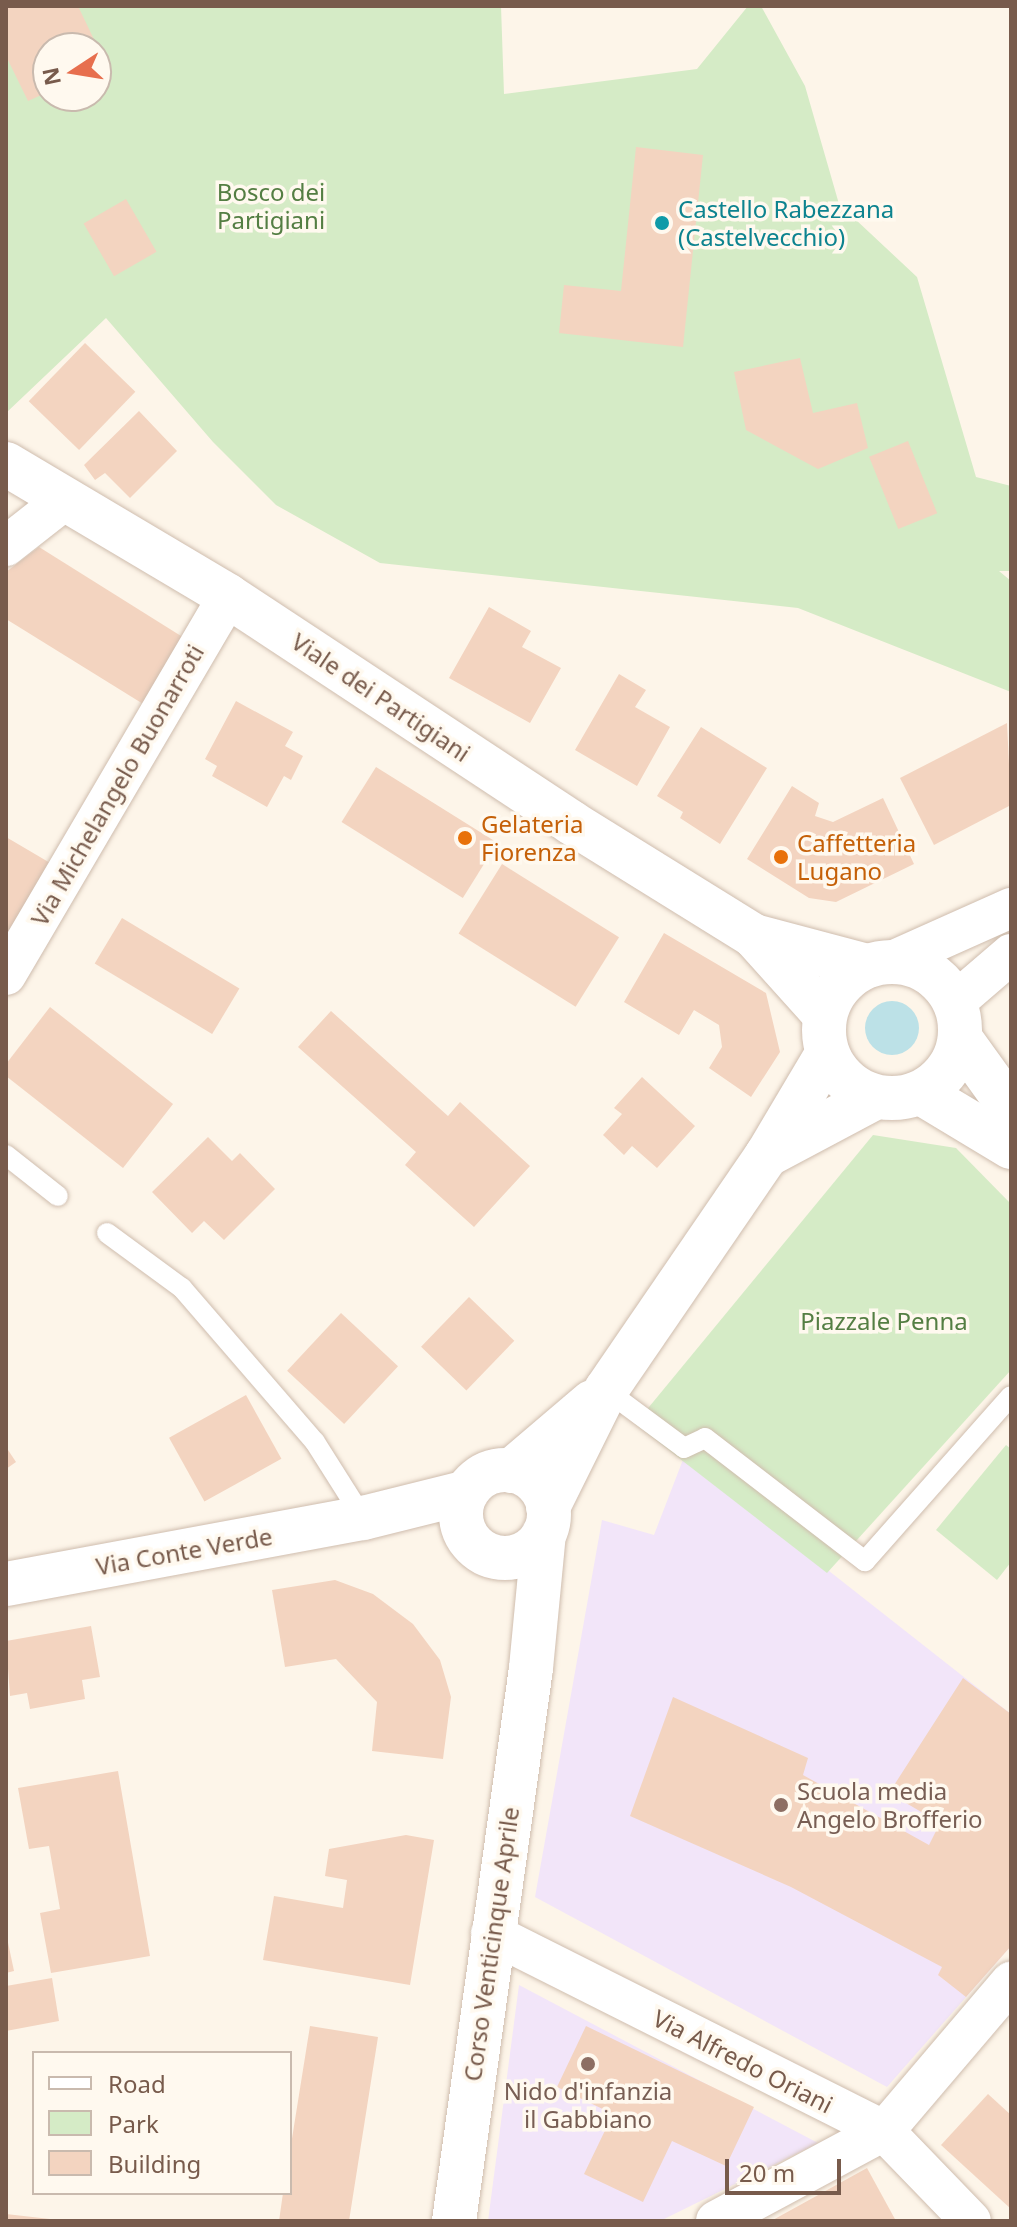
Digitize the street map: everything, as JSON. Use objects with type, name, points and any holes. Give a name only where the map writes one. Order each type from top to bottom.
[{"type":"street","name":"Viale dei Partigiani","points":[[6,464],[228,596],[572,823],[754,936],[878,964]]},
{"type":"street","points":[[6,546],[66,499]]},
{"type":"street","name":"Via Michelangelo Buonarroti","points":[[6,975],[228,596]]},
{"type":"street","points":[[1011,908],[847,978],[826,1034],[854,1088],[876,1097],[921,1093],[1011,1147]]},
{"type":"street","name":"Viale dei Partigiani","points":[[754,936],[826,1034]]},
{"type":"street","points":[[921,1093],[954,1060],[957,1020],[1011,954]]},
{"type":"street","points":[[878,964],[913,965],[934,976],[1011,1109]]},
{"type":"street","name":"Via Conte Verde","points":[[363,1518],[476,1547],[497,1558],[525,1554],[546,1520],[606,1390],[767,1155],[826,1034]]},
{"type":"street","name":"Via Conte Verde","points":[[767,1155],[876,1097]]},
{"type":"street","name":"Via Conte Verde","points":[[6,1584],[363,1518],[467,1492],[486,1475],[511,1471],[606,1390]]},
{"type":"street","points":[[511,1471],[535,1483],[546,1520]]},
{"type":"street","points":[[467,1492],[461,1516],[476,1547]]},
{"type":"street","name":"Corso Venticinque Aprile","points":[[454,2221],[491,1933],[531,1668],[546,1520]]},
{"type":"street","name":"Corso Venticinque Aprile","points":[[476,1547],[513,1593],[531,1668]]},
{"type":"street","name":"Via Alfredo Oriani","points":[[491,1933],[884,2131],[971,2221]]},
{"type":"street","points":[[716,2221],[884,2131],[1011,1982]]},
{"type":"lane","points":[[6,1155],[58,1196]]},
{"type":"lane","points":[[107,1233],[182,1288],[315,1442],[363,1518]]},
{"type":"lane","points":[[606,1390],[684,1448],[705,1438],[865,1561],[1011,1396]]},
{"type":"shaded area","name":"Scuola media Angelo Brofferio","points":[[684,1457],[1011,1714],[1011,1946],[887,2087],[535,1897],[602,1520],[654,1535]]},
{"type":"shaded area","name":"Nido d'infanzia il Gabbiano","points":[[519,1985],[818,2143],[660,2221],[488,2221]]},
{"type":"green space","name":"Bosco dei Partigiani","points":[[6,6],[501,6],[504,94],[697,69],[748,6],[761,6],[805,86],[839,204],[917,277],[976,477],[1011,486],[1011,571],[999,571],[1011,581],[1011,692],[798,608],[380,563],[276,505],[213,442],[106,318],[6,413]]},
{"type":"green space","name":"Piazzale Penna","points":[[873,1135],[956,1148],[1011,1204],[1011,1370],[827,1573],[635,1424]]},
{"type":"green space","points":[[1006,1445],[1011,1449],[1011,1562],[997,1580],[936,1530]]},
{"type":"water","points":[[892,1001],[911,1009],[919,1028],[911,1047],[892,1055],[873,1047],[865,1028],[873,1009]]},
{"type":"building","points":[[6,6],[78,6],[90,32],[32,32],[32,99],[28,101],[6,56]]},
{"type":"building","name":"Castello Rabezzana (Castelvecchio)","points":[[636,147],[703,155],[683,347],[559,333],[564,285],[621,291]]},
{"type":"building","points":[[126,199],[156,252],[114,276],[84,224]]},
{"type":"building","points":[[85,343],[135,392],[79,450],[29,401]]},
{"type":"building","points":[[800,358],[813,413],[857,403],[868,448],[818,469],[746,430],[734,372]]},
{"type":"building","points":[[139,411],[177,451],[130,498],[105,473],[95,480],[84,465]]},
{"type":"building","points":[[908,441],[937,513],[898,529],[869,457]]},
{"type":"building","points":[[39,547],[189,641],[148,707],[6,619],[6,572]]},
{"type":"building","points":[[489,607],[531,631],[522,647],[561,668],[530,723],[449,678]]},
{"type":"building","points":[[619,674],[646,690],[635,707],[670,727],[637,786],[575,750]]},
{"type":"building","points":[[236,701],[293,732],[285,746],[303,756],[291,780],[284,776],[267,807],[212,776],[217,766],[205,759]]},
{"type":"building","points":[[1007,723],[1011,805],[934,845],[900,778]]},
{"type":"building","points":[[701,727],[767,768],[720,844],[680,818],[683,812],[657,796]]},
{"type":"building","points":[[376,767],[497,843],[463,898],[342,822]]},
{"type":"building","points":[[792,786],[819,803],[815,816],[833,822],[883,798],[914,864],[836,902],[809,898],[747,859]]},
{"type":"building","points":[[6,837],[57,867],[6,942]]},
{"type":"building","points":[[502,864],[619,937],[576,1007],[459,934]]},
{"type":"building","points":[[122,918],[239,989],[212,1034],[95,963]]},
{"type":"building","points":[[664,933],[766,993],[780,1052],[751,1097],[709,1068],[722,1047],[719,1025],[694,1010],[679,1035],[624,1002]]},
{"type":"building","points":[[50,1007],[173,1104],[123,1168],[6,1076],[6,1064]]},
{"type":"building","points":[[331,1011],[448,1116],[460,1102],[530,1166],[474,1227],[405,1165],[416,1152],[298,1047]]},
{"type":"building","points":[[642,1077],[695,1126],[657,1168],[632,1146],[624,1155],[603,1135],[622,1114],[614,1108]]},
{"type":"building","points":[[208,1137],[232,1161],[240,1153],[275,1189],[224,1240],[204,1221],[192,1233],[152,1192]]},
{"type":"building","points":[[469,1297],[514,1341],[466,1390],[421,1347]]},
{"type":"building","points":[[341,1313],[398,1366],[344,1424],[287,1371]]},
{"type":"building","points":[[246,1395],[281,1459],[204,1502],[169,1438]]},
{"type":"building","points":[[6,1447],[16,1462],[6,1469]]},
{"type":"building","points":[[335,1580],[373,1594],[413,1624],[440,1660],[451,1697],[443,1759],[372,1751],[377,1702],[336,1659],[285,1667],[272,1590]]},
{"type":"building","points":[[91,1626],[100,1677],[82,1680],[85,1699],[30,1709],[27,1693],[10,1696],[6,1641]]},
{"type":"building","points":[[963,1678],[1011,1714],[1011,1946],[966,1997],[938,1975],[942,1967],[791,1887],[630,1816],[673,1697],[808,1758],[803,1775],[929,1845],[940,1823],[889,1793]]},
{"type":"building","points":[[118,1771],[150,1956],[51,1973],[40,1913],[60,1909],[49,1846],[29,1849],[18,1788]]},
{"type":"building","points":[[406,1835],[434,1840],[410,1985],[263,1960],[274,1896],[343,1908],[347,1880],[325,1876],[329,1849]]},
{"type":"building","points":[[6,1933],[14,1971],[6,1973]]},
{"type":"building","points":[[52,1978],[59,2021],[6,2031],[6,1986]]},
{"type":"building","points":[[310,2026],[378,2037],[349,2221],[279,2221],[283,2195],[292,2195],[292,2138]]},
{"type":"building","points":[[586,2026],[754,2107],[726,2166],[672,2141],[643,2202],[584,2174],[613,2114],[557,2087]]},
{"type":"building","points":[[988,2094],[1011,2115],[1011,2209],[941,2145]]},
{"type":"building","points":[[867,2168],[896,2221],[771,2221]]},
{"type":"building","points":[[6,2214],[50,2219],[50,2221],[6,2221]]},
{"type":"place","name":"Castello Rabezzana (Castelvecchio)","points":[[662,223]]},
{"type":"place","name":"Gelateria Fiorenza","points":[[465,838]]},
{"type":"place","name":"Caffetteria Lugano","points":[[781,857]]},
{"type":"place","name":"Scuola media Angelo Brofferio","points":[[781,1805]]},
{"type":"place","name":"Nido d'infanzia il Gabbiano","points":[[588,2064]]}]
